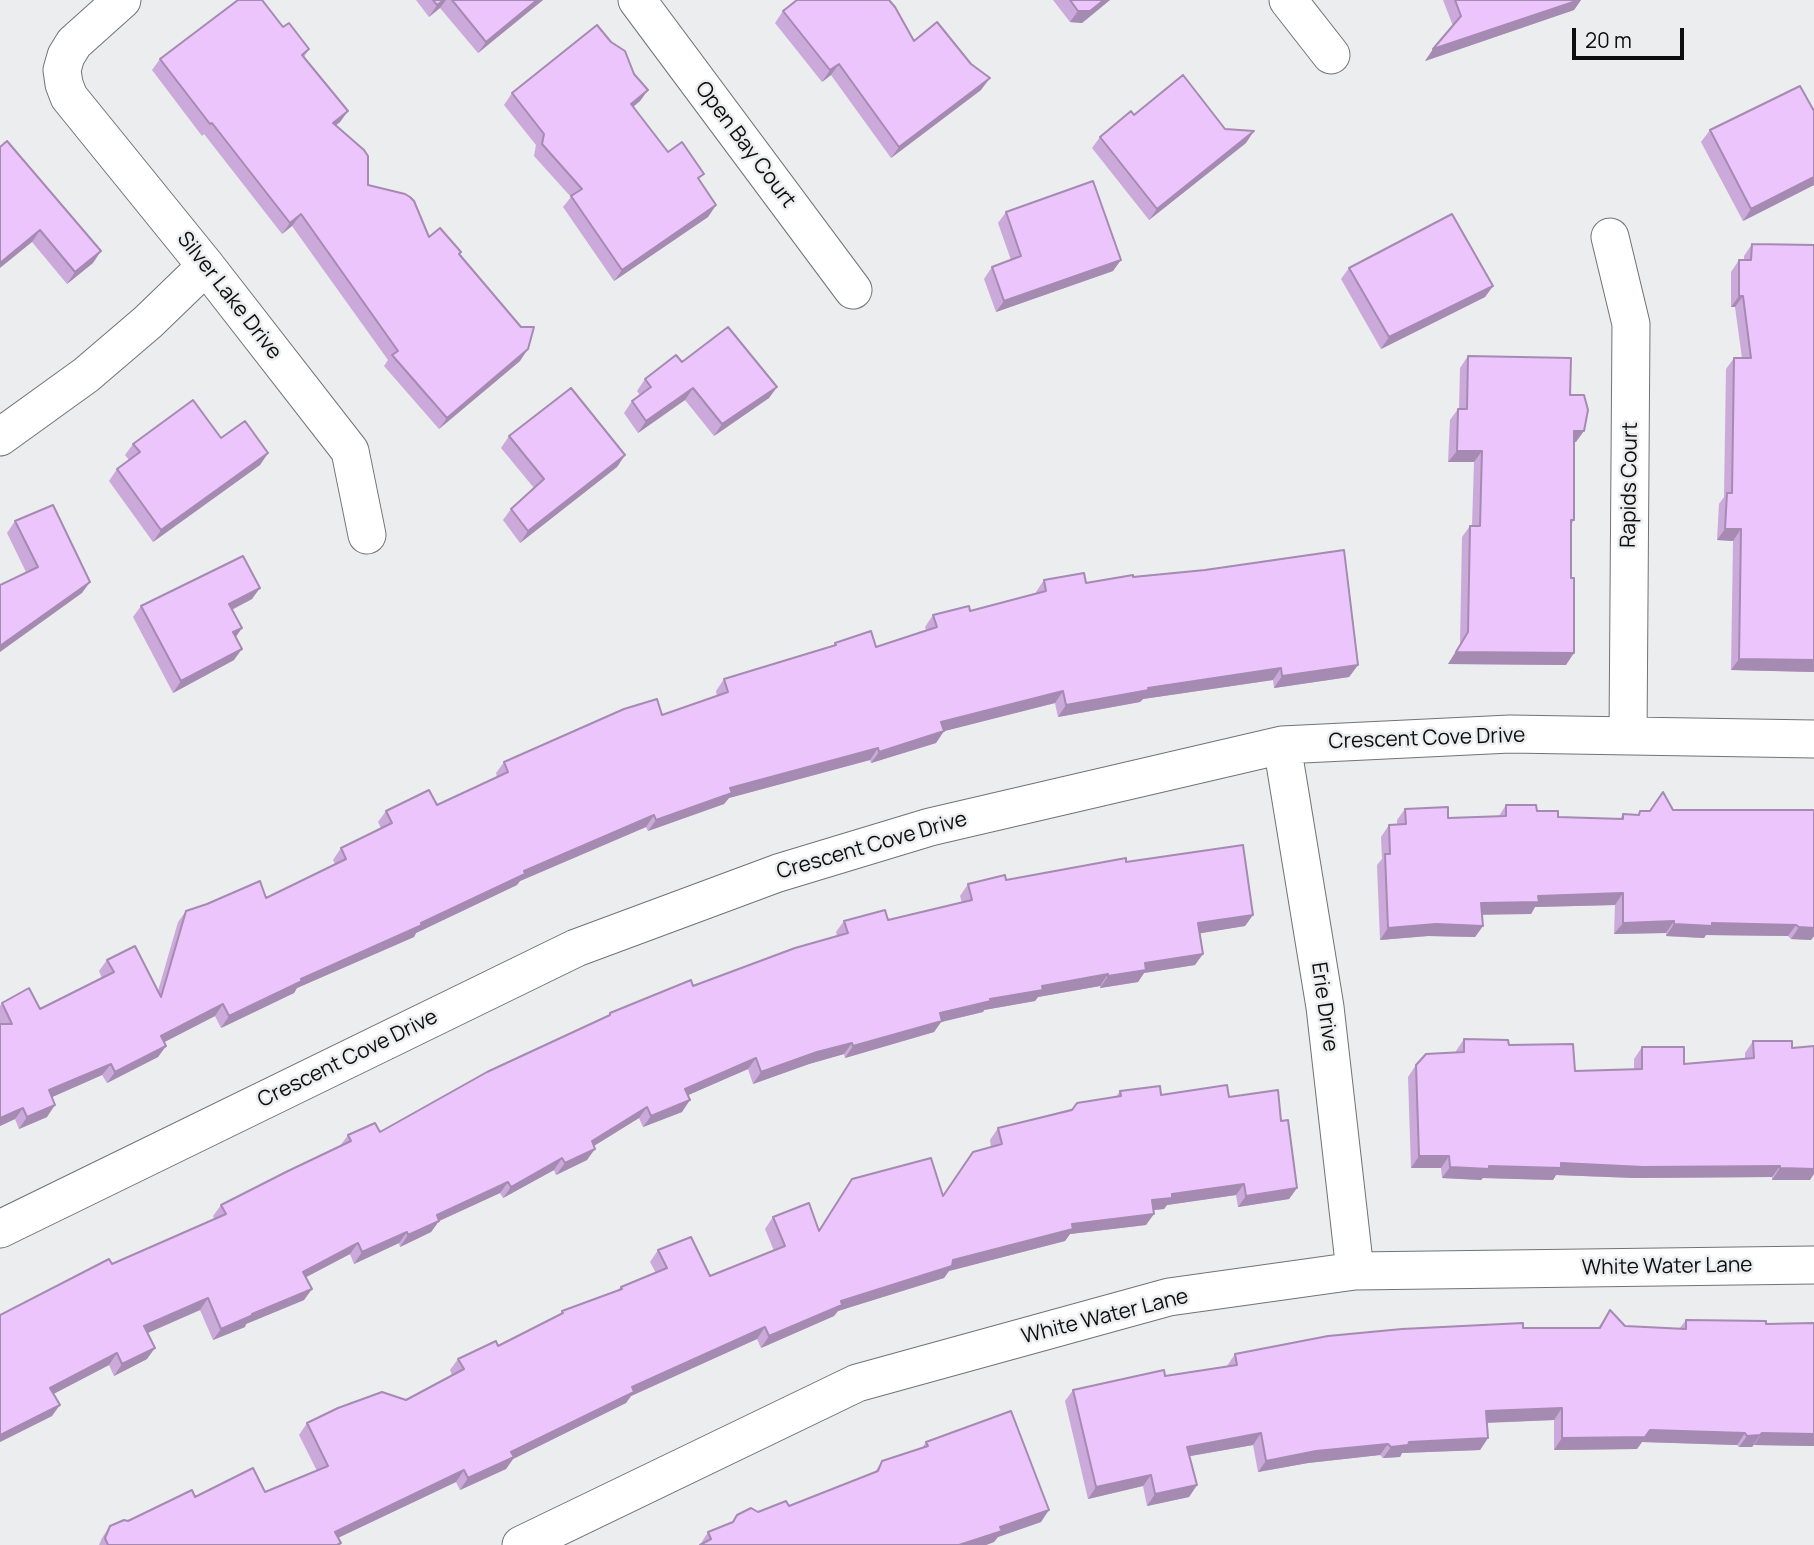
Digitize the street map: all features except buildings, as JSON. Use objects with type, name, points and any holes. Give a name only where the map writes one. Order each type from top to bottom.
[{"type":"street","name":"Silver Lake Drive","points":[[122,0],[74,43],[66,56],[62,70],[69,97],[206,266],[350,452],[367,535]]},
{"type":"street","name":"Open Bay Court","points":[[637,0],[853,290]]},
{"type":"street","points":[[1288,0],[1331,55]]},
{"type":"street","name":"Rapids Court","points":[[1610,237],[1631,324],[1628,736]]},
{"type":"street","points":[[0,437],[86,375],[148,322],[206,266]]},
{"type":"street","name":"Crescent Cove Drive","points":[[0,1229],[564,954],[778,873],[930,827],[1282,745],[1510,734],[1814,739]]},
{"type":"street","name":"Erie Drive","points":[[1282,745],[1325,1007],[1355,1271]]},
{"type":"street","name":"White Water Lane","points":[[521,1545],[857,1383],[1169,1297],[1355,1271],[1814,1265]]}]
